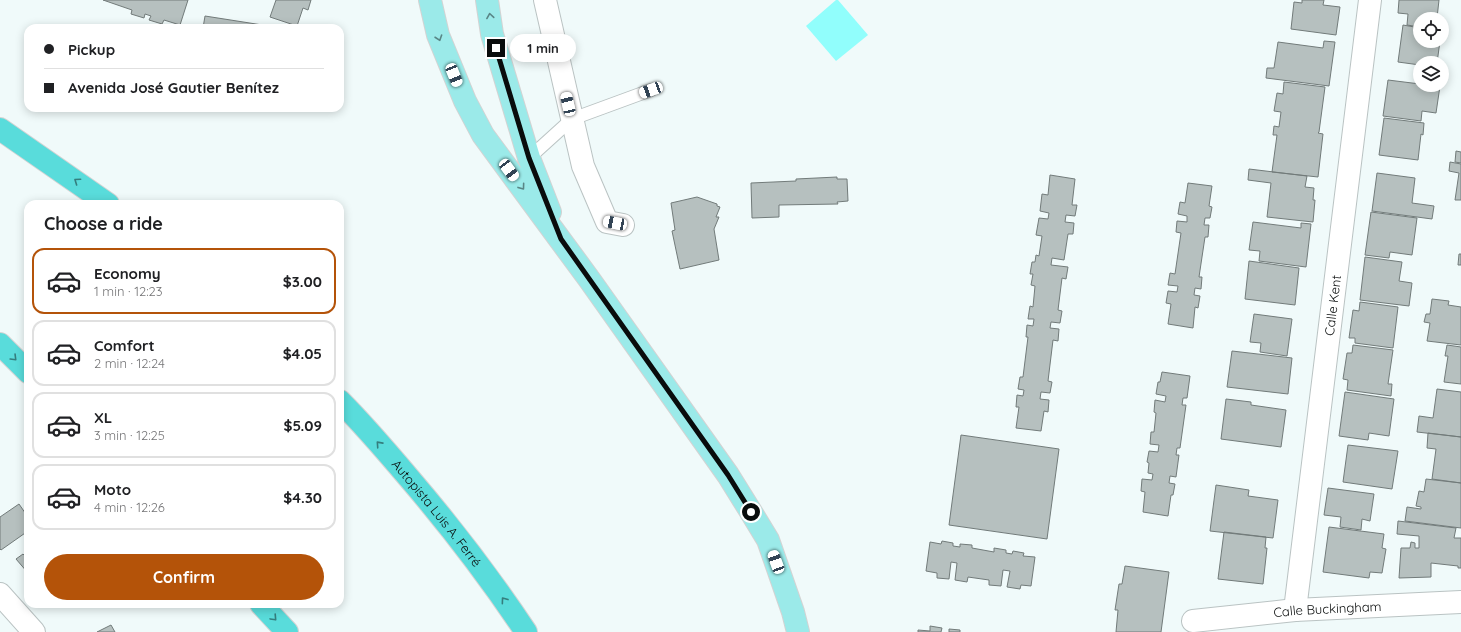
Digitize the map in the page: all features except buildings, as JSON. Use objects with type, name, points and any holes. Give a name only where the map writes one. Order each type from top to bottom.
[{"type":"highway","points":[[0,129],[102,200]]},
{"type":"highway","points":[[0,344],[24,368]]},
{"type":"highway","name":"Autopista Luis A. Ferré","points":[[344,405],[389,455],[471,553],[526,632]]},
{"type":"highway","points":[[265,608],[287,632]]},
{"type":"main road","points":[[430,0],[438,36],[468,108],[484,135],[561,239],[723,468],[751,512],[768,540],[798,632]]},
{"type":"main road","points":[[487,0],[492,34],[529,158],[561,239]]},
{"type":"street","points":[[545,0],[583,166],[607,222],[623,225]]},
{"type":"street","name":"Calle Kent","points":[[1295,610],[1370,0]]},
{"type":"street","points":[[0,594],[34,632]]},
{"type":"street","name":"Calle Buckingham","points":[[1193,622],[1295,610],[1461,602]]},
{"type":"lane","points":[[529,158],[572,119],[651,90]]},
{"type":"shaded area","points":[[836,0],[838,0],[868,35],[836,61],[806,26]]},
{"type":"route","points":[[496,48],[529,158],[561,239],[728,475],[751,512]]}]
